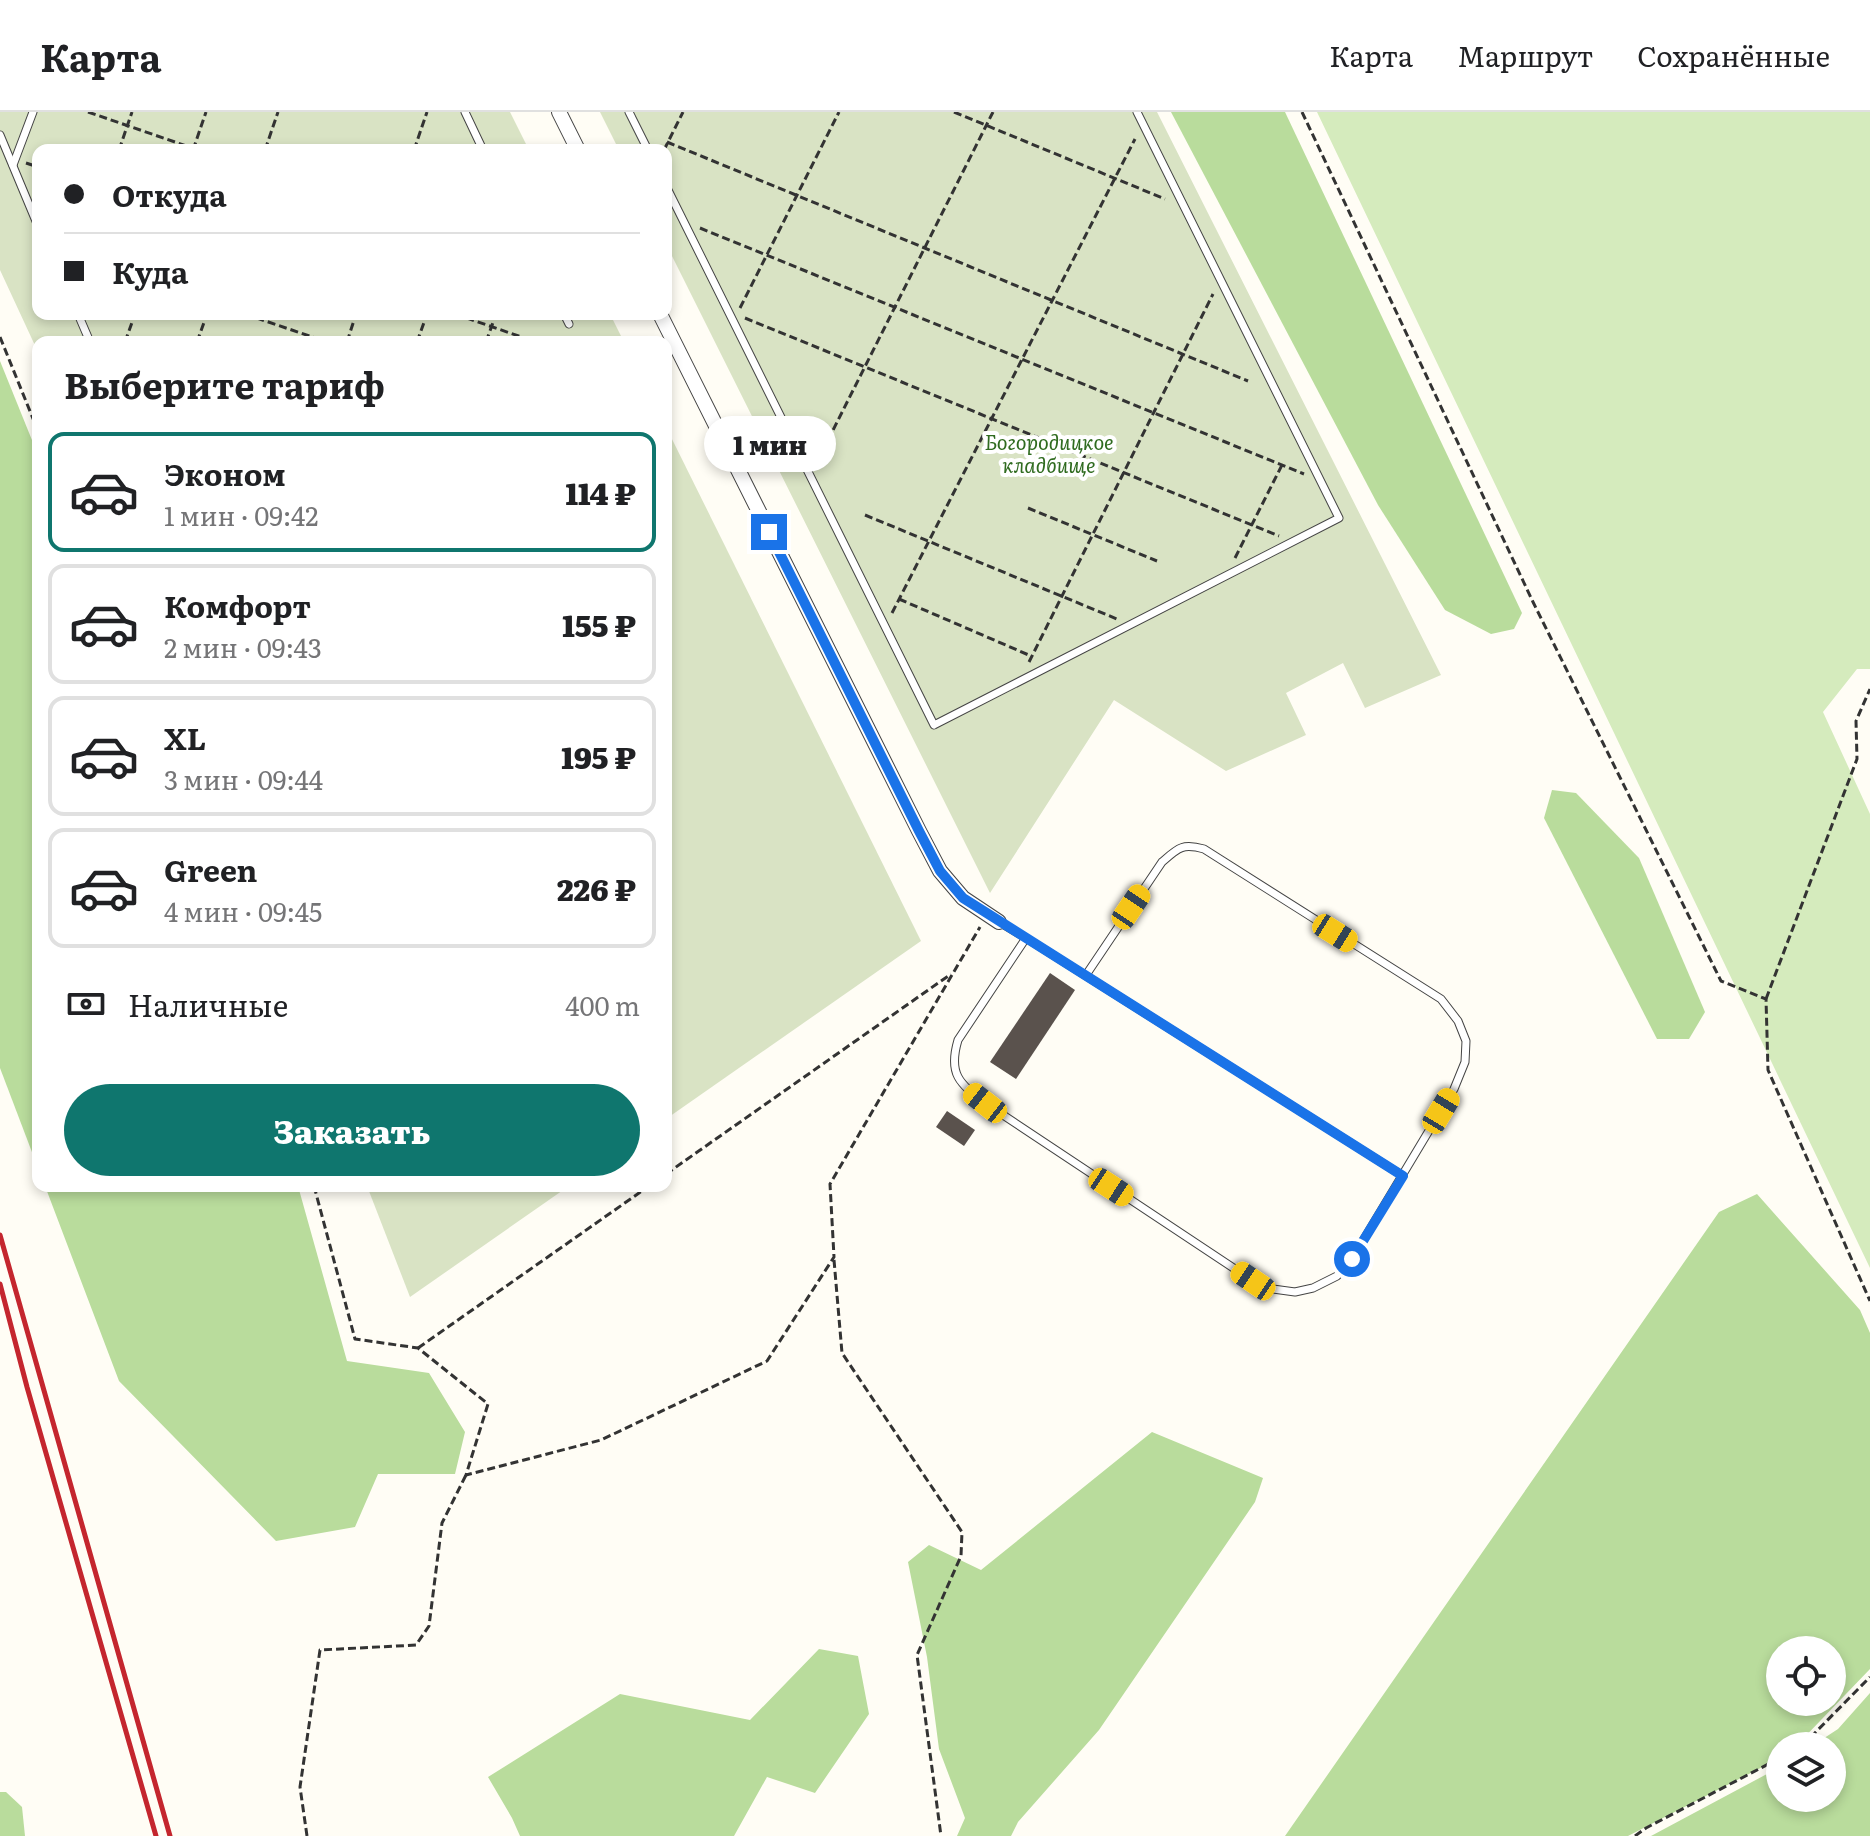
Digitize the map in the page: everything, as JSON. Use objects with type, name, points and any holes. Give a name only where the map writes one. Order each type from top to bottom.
[{"type":"street","points":[[559,112],[575,144]]},
{"type":"street","points":[[672,338],[940,871],[963,898],[993,918]]},
{"type":"lane","points":[[13,165],[33,112]]},
{"type":"lane","points":[[465,112],[480,144]]},
{"type":"lane","points":[[629,112],[645,144]]},
{"type":"lane","points":[[672,198],[934,725],[1339,518],[1137,112]]},
{"type":"lane","points":[[0,135],[32,211]]},
{"type":"lane","points":[[567,320],[569,324]]},
{"type":"lane","points":[[1026,938],[958,1040],[953,1056],[954,1069],[961,1084],[1253,1281],[1273,1289],[1295,1292],[1313,1288],[1337,1276],[1352,1259],[1403,1176],[1454,1089],[1465,1062],[1466,1041],[1458,1021],[1441,999],[1204,849],[1190,845],[1176,850],[1162,862],[1086,975]]},
{"type":"lane","points":[[993,918],[1403,1176]]},
{"type":"path","points":[[88,112],[178,144]]},
{"type":"path","points":[[121,144],[132,112]]},
{"type":"path","points":[[197,144],[206,112]]},
{"type":"path","points":[[267,144],[278,112]]},
{"type":"path","points":[[416,144],[427,112]]},
{"type":"path","points":[[672,144],[667,142],[683,112]]},
{"type":"path","points":[[839,112],[737,315],[1293,542]]},
{"type":"path","points":[[954,112],[1167,199]]},
{"type":"path","points":[[810,476],[993,112]]},
{"type":"path","points":[[1302,112],[1533,602],[1721,981],[1766,999]]},
{"type":"path","points":[[885,627],[1143,125]]},
{"type":"path","points":[[672,144],[1248,381]]},
{"type":"path","points":[[700,228],[1321,481]]},
{"type":"path","points":[[1019,682],[1220,279]]},
{"type":"path","points":[[263,320],[309,336]]},
{"type":"path","points":[[472,320],[518,336]]},
{"type":"path","points":[[488,336],[494,320]]},
{"type":"path","points":[[0,337],[32,416]]},
{"type":"path","points":[[1226,576],[1282,465]]},
{"type":"path","points":[[1028,508],[1157,561]]},
{"type":"path","points":[[865,515],[1126,623]]},
{"type":"path","points":[[899,599],[1032,656]]},
{"type":"path","points":[[1870,689],[1856,721],[1857,759],[1766,999],[1768,1070],[1870,1301]]},
{"type":"path","points":[[941,1836],[917,1655],[961,1556],[962,1532],[842,1353],[830,1184],[953,972],[993,918]]},
{"type":"path","points":[[672,1170],[953,972]]},
{"type":"path","points":[[307,1836],[300,1787],[320,1650],[416,1645],[429,1626],[442,1523],[466,1475],[488,1404],[418,1348],[355,1339],[316,1192]]},
{"type":"path","points":[[418,1348],[640,1192]]},
{"type":"path","points":[[466,1475],[601,1440],[767,1361],[834,1257]]},
{"type":"path","points":[[1816,1732],[1870,1677]]},
{"type":"path","points":[[1635,1836],[1766,1765]]},
{"type":"green space","points":[[0,112],[510,112],[526,144],[32,144],[32,320],[613,320],[621,336],[32,336],[32,339],[0,270]]},
{"type":"green space","name":"Богородицкое кладбище","points":[[600,112],[1157,112],[1441,675],[1365,708],[1343,663],[1286,693],[1306,735],[1226,771],[1114,700],[990,893],[672,256],[672,144],[616,144]]},
{"type":"green space","points":[[1171,112],[1285,112],[1522,613],[1514,629],[1491,634],[1445,610],[1378,505]]},
{"type":"green space","points":[[1317,112],[1870,112],[1870,669],[1857,669],[1823,712],[1870,814],[1870,1268]]},
{"type":"green space","points":[[0,361],[32,440],[32,1152],[0,1068]]},
{"type":"green space","points":[[672,439],[921,941],[672,1115]]},
{"type":"green space","points":[[1552,790],[1576,793],[1639,858],[1705,1012],[1689,1039],[1657,1039],[1544,818]]},
{"type":"green space","points":[[47,1192],[300,1192],[347,1361],[429,1373],[465,1432],[455,1474],[378,1474],[355,1527],[276,1541],[119,1381]]},
{"type":"green space","points":[[369,1192],[560,1192],[410,1297]]},
{"type":"green space","points":[[1757,1194],[1860,1310],[1870,1333],[1870,1669],[1846,1694],[1846,1636],[1766,1636],[1766,1716],[1825,1716],[1809,1732],[1766,1732],[1766,1765],[1628,1836],[1285,1836],[1719,1212]]},
{"type":"green space","points":[[1152,1432],[1263,1478],[1255,1502],[1099,1730],[1018,1822],[1011,1836],[957,1836],[965,1818],[939,1749],[927,1657],[908,1562],[929,1545],[981,1570]]},
{"type":"green space","points":[[819,1649],[858,1656],[869,1714],[815,1793],[767,1777],[734,1836],[520,1836],[488,1777],[620,1694],[750,1720]]},
{"type":"green space","points":[[1870,1693],[1870,1836],[1651,1836],[1766,1774],[1766,1812],[1846,1812],[1846,1732],[1833,1732]]},
{"type":"green space","points":[[0,1792],[6,1792],[22,1807],[25,1836],[0,1836]]},
{"type":"building","points":[[1050,973],[1075,990],[1016,1079],[990,1062]]},
{"type":"building","points":[[947,1111],[975,1130],[964,1146],[936,1127]]},
{"type":"railway","points":[[0,1235],[170,1836]]},
{"type":"railway","points":[[0,1284],[156,1836]]},
{"type":"route","points":[[769,532],[940,871],[963,898],[1403,1176],[1352,1259]]}]
